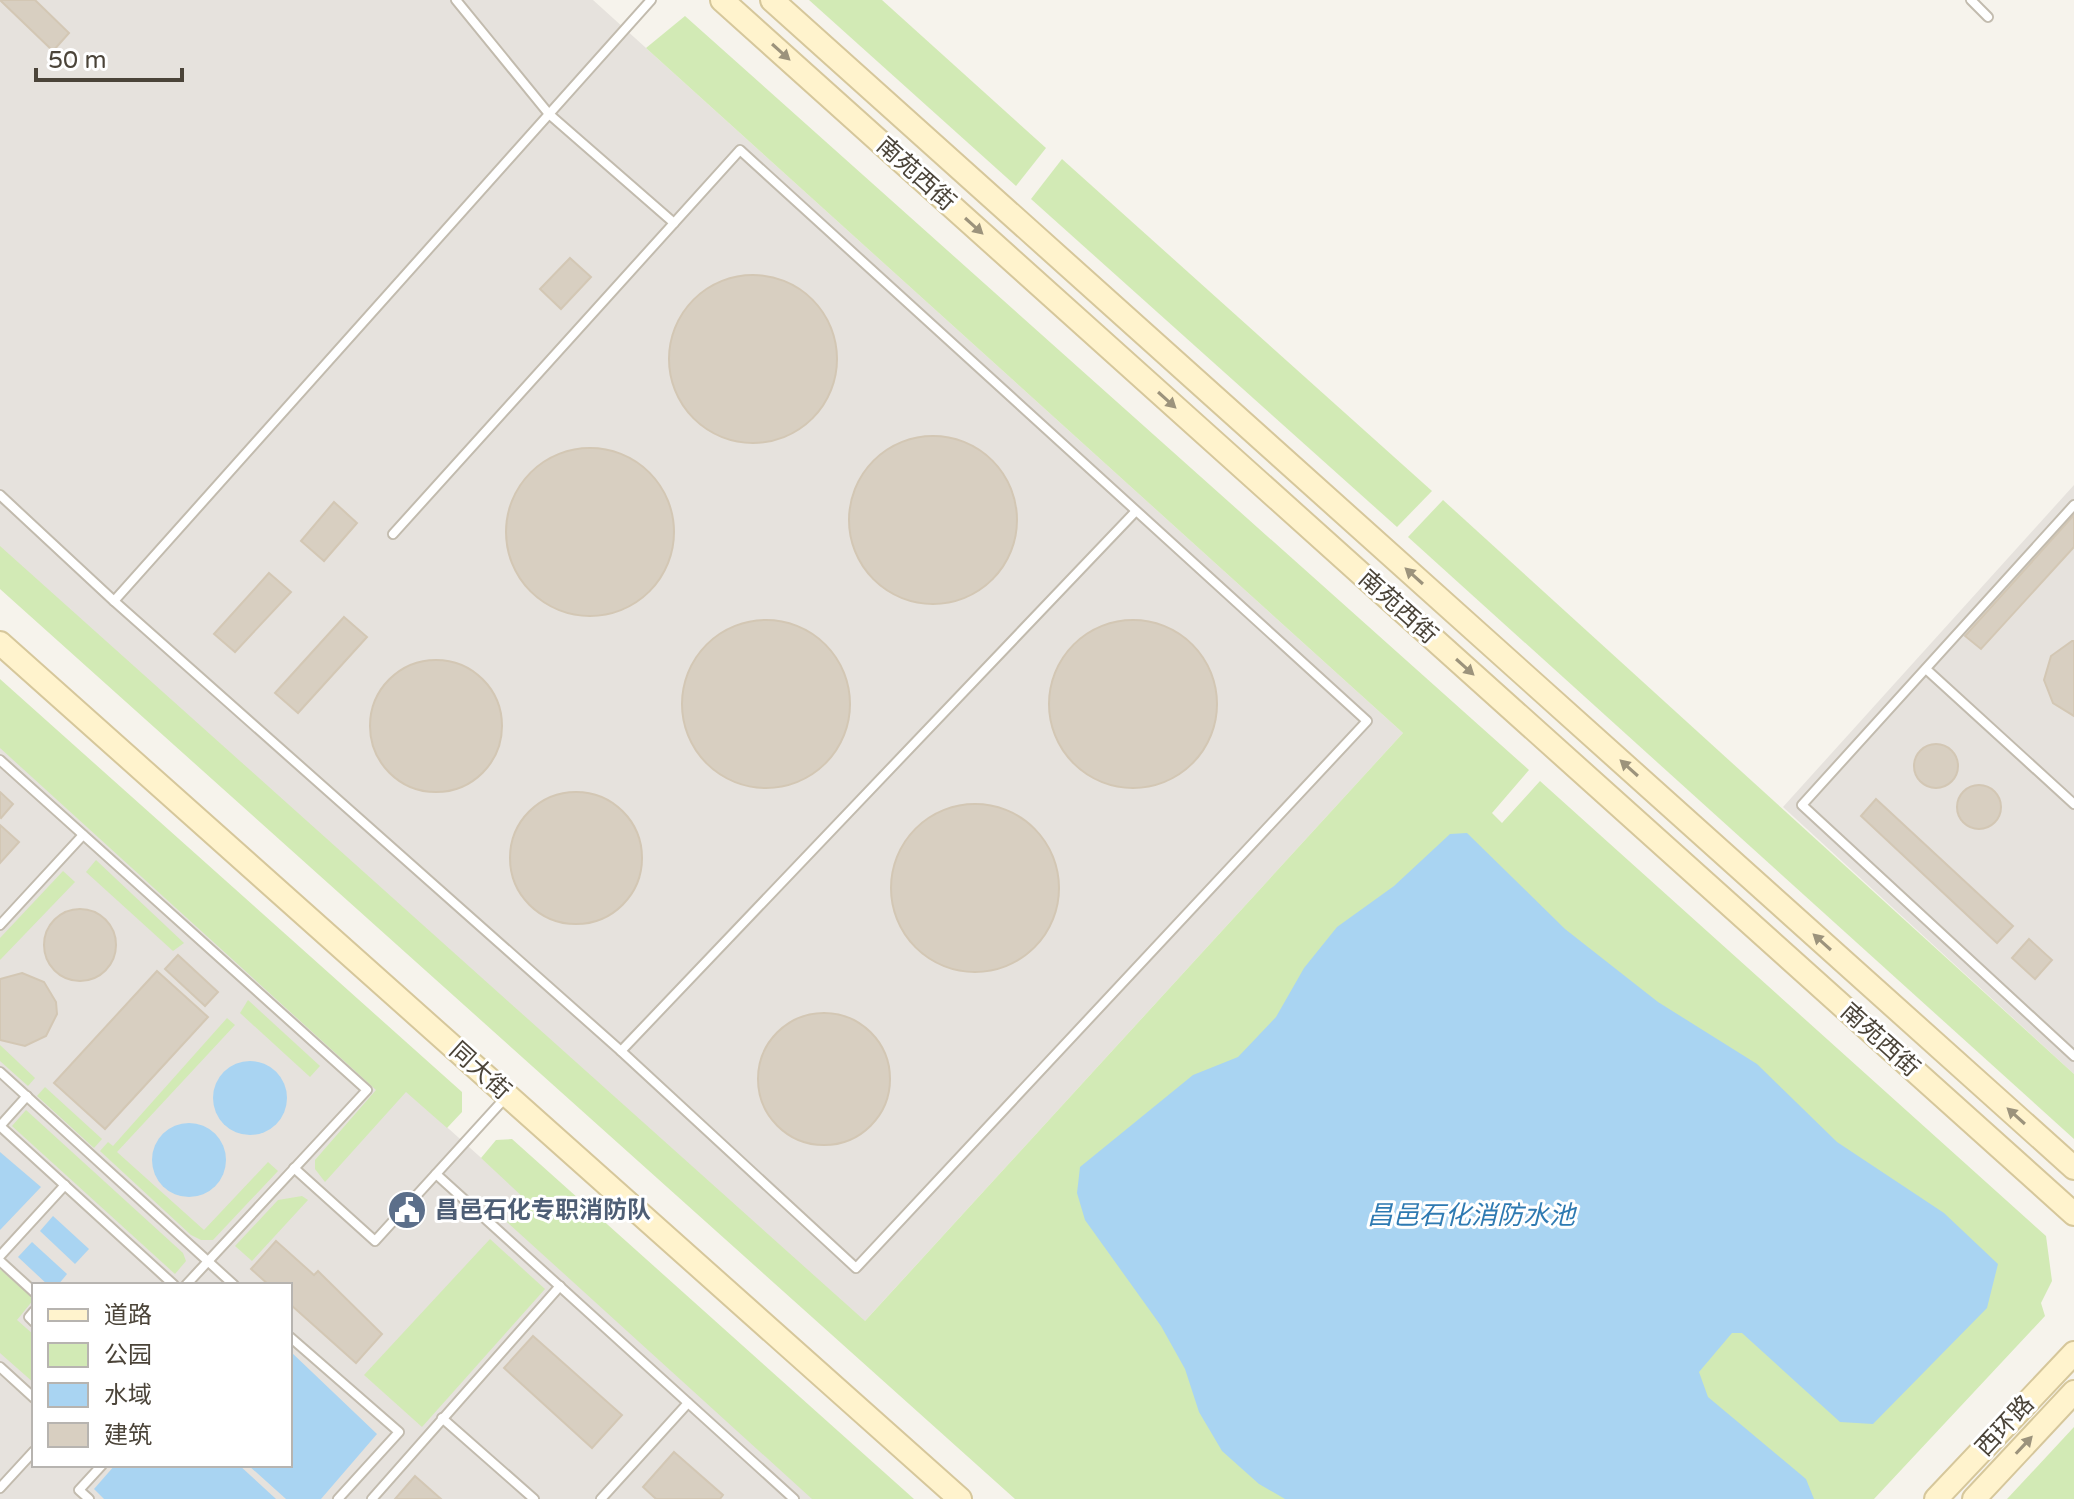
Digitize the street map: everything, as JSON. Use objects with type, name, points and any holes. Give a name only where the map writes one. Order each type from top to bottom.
[{"type":"main road","name":"南苑西街","points":[[722,0],[2074,1214]]},
{"type":"main road","name":"南苑西街","points":[[772,0],[2074,1168]]},
{"type":"main road","name":"同大街","points":[[0,643],[960,1499]]},
{"type":"main road","name":"西环路","points":[[1936,1499],[2074,1353]]},
{"type":"main road","name":"西环路","points":[[1974,1499],[2074,1392]]},
{"type":"lane","points":[[456,0],[549,114],[674,223]]},
{"type":"lane","points":[[114,601],[651,0]]},
{"type":"lane","points":[[1971,0],[1988,17]]},
{"type":"lane","points":[[0,495],[114,601],[621,1051],[856,1268],[1367,721],[740,150],[393,534]]},
{"type":"lane","points":[[2074,505],[1802,805],[2074,1056]]},
{"type":"lane","points":[[621,1051],[1135,512]]},
{"type":"lane","points":[[1926,669],[2074,804]]},
{"type":"lane","points":[[0,760],[367,1090],[188,1283]]},
{"type":"lane","points":[[0,925],[83,835]]},
{"type":"lane","points":[[0,1072],[232,1283]]},
{"type":"lane","points":[[294,1168],[375,1241],[507,1095]]},
{"type":"lane","points":[[27,1096],[0,1126],[172,1283]]},
{"type":"lane","points":[[436,1174],[794,1499]]},
{"type":"lane","points":[[32,1290],[0,1259],[65,1185]]},
{"type":"lane","points":[[372,1499],[560,1286]]},
{"type":"lane","points":[[292,1339],[399,1432],[338,1499]]},
{"type":"lane","points":[[0,1367],[32,1396]]},
{"type":"lane","points":[[601,1499],[688,1403]]},
{"type":"lane","points":[[442,1418],[534,1499]]},
{"type":"lane","points":[[0,1488],[32,1453]]},
{"type":"lane","points":[[89,1499],[79,1490],[100,1467]]},
{"type":"shaded area","points":[[0,0],[593,0],[1403,733],[864,1322],[0,552]]},
{"type":"shaded area","points":[[2074,485],[2074,1074],[1783,807]]},
{"type":"shaded area","points":[[0,726],[527,1199],[858,1499],[0,1499]]},
{"type":"green space","points":[[809,0],[882,0],[1046,148],[1016,186]]},
{"type":"green space","points":[[685,16],[1529,770],[1492,813],[1502,823],[1540,781],[2046,1236],[2052,1281],[2041,1303],[2045,1316],[1874,1499],[1015,1499],[0,589],[0,546],[865,1321],[1403,733],[646,48]]},
{"type":"green space","points":[[1062,159],[1432,491],[1397,527],[1031,199]]},
{"type":"green space","points":[[1443,500],[2074,1074],[2074,1139],[1408,537]]},
{"type":"green space","points":[[0,679],[462,1092],[462,1112],[447,1128],[406,1092],[325,1182],[315,1169],[315,1160],[376,1090],[0,748]]},
{"type":"green space","points":[[96,860],[184,943],[173,951],[86,872]]},
{"type":"green space","points":[[63,871],[75,882],[0,960],[0,938]]},
{"type":"green space","points":[[248,1000],[320,1066],[310,1077],[240,1013]]},
{"type":"green space","points":[[227,1018],[235,1025],[117,1152],[204,1230],[268,1162],[278,1171],[213,1240],[201,1240],[191,1235],[100,1151],[108,1142],[113,1146]]},
{"type":"green space","points":[[0,1045],[35,1078],[28,1086],[0,1061]]},
{"type":"green space","points":[[45,1087],[102,1139],[94,1148],[37,1096]]},
{"type":"green space","points":[[26,1110],[183,1253],[186,1261],[175,1274],[12,1126]]},
{"type":"green space","points":[[512,1139],[914,1499],[812,1499],[507,1222],[526,1200],[481,1158],[496,1140]]},
{"type":"green space","points":[[302,1196],[308,1200],[252,1261],[235,1246],[278,1200]]},
{"type":"green space","points":[[490,1239],[545,1289],[422,1427],[364,1375]]},
{"type":"green space","points":[[0,1269],[32,1297],[17,1320],[32,1333],[32,1381],[0,1353]]},
{"type":"green space","points":[[2074,1427],[2074,1499],[2007,1499]]},
{"type":"water","name":"昌邑石化消防水池","points":[[1467,833],[1565,929],[1658,1002],[1757,1064],[1837,1142],[1944,1213],[1998,1264],[1987,1308],[1873,1424],[1840,1422],[1742,1333],[1732,1333],[1699,1372],[1708,1397],[1806,1479],[1814,1499],[1285,1499],[1259,1484],[1222,1451],[1199,1412],[1185,1369],[1161,1326],[1085,1220],[1077,1193],[1080,1167],[1193,1075],[1238,1057],[1276,1017],[1304,968],[1337,927],[1394,886],[1450,834]]},
{"type":"water","points":[[250,1061],[264,1064],[276,1072],[284,1084],[287,1098],[284,1112],[276,1124],[264,1132],[250,1135],[236,1132],[224,1124],[216,1112],[213,1098],[216,1084],[224,1072],[236,1064]]},
{"type":"water","points":[[189,1123],[203,1126],[215,1134],[223,1146],[226,1160],[223,1174],[215,1186],[203,1194],[189,1197],[175,1194],[163,1186],[155,1174],[152,1160],[155,1146],[163,1134],[175,1126]]},
{"type":"water","points":[[0,1152],[41,1187],[0,1230]]},
{"type":"water","points":[[53,1216],[89,1249],[75,1264],[40,1231]]},
{"type":"water","points":[[32,1242],[67,1274],[60,1283],[46,1283],[18,1257]]},
{"type":"water","points":[[292,1353],[377,1434],[321,1499],[286,1499],[250,1467],[292,1467]]},
{"type":"water","points":[[113,1467],[241,1467],[276,1499],[104,1499],[94,1489]]},
{"type":"building","points":[[0,0],[35,0],[69,33],[53,51]]},
{"type":"building","points":[[570,258],[591,277],[561,309],[540,289]]},
{"type":"building","points":[[753,275],[785,282],[800,289],[812,300],[823,312],[830,327],[837,359],[830,391],[823,406],[812,418],[800,429],[785,436],[753,443],[721,436],[706,429],[694,418],[683,406],[676,391],[669,359],[676,327],[683,312],[694,300],[706,289],[721,282]]},
{"type":"building","points":[[933,436],[965,443],[980,450],[992,461],[1003,473],[1010,488],[1017,520],[1010,552],[1003,567],[992,579],[980,590],[965,597],[933,604],[901,597],[886,590],[874,579],[863,567],[856,552],[849,520],[856,488],[863,473],[874,461],[886,450],[901,443]]},
{"type":"building","points":[[590,448],[622,455],[637,462],[649,473],[660,485],[667,500],[674,532],[667,564],[660,579],[649,591],[637,602],[622,609],[590,616],[558,609],[543,602],[531,591],[520,579],[513,564],[506,532],[513,500],[520,485],[531,473],[543,462],[558,455]]},
{"type":"building","points":[[334,502],[357,523],[324,561],[301,541]]},
{"type":"building","points":[[2074,515],[2074,547],[1981,649],[1965,636]]},
{"type":"building","points":[[269,573],[291,592],[235,652],[214,634]]},
{"type":"building","points":[[344,617],[367,637],[298,713],[275,693]]},
{"type":"building","points":[[766,620],[798,627],[813,634],[825,645],[836,657],[843,672],[850,704],[843,736],[836,751],[825,763],[813,774],[798,781],[766,788],[734,781],[719,774],[707,763],[696,751],[689,736],[682,704],[689,672],[696,657],[707,645],[719,634],[734,627]]},
{"type":"building","points":[[1133,620],[1165,626],[1192,645],[1211,672],[1217,704],[1211,736],[1192,763],[1165,782],[1133,788],[1101,782],[1074,763],[1055,736],[1049,704],[1055,672],[1074,645],[1101,626]]},
{"type":"building","points":[[2072,641],[2074,716],[2053,703],[2044,680],[2051,656]]},
{"type":"building","points":[[436,660],[461,665],[482,680],[497,701],[502,726],[497,751],[482,772],[461,787],[436,792],[411,787],[390,772],[375,751],[370,726],[375,701],[390,680],[411,665]]},
{"type":"building","points":[[1936,744],[1952,750],[1958,766],[1952,782],[1936,788],[1920,782],[1914,766],[1920,750]]},
{"type":"building","points":[[1979,785],[1995,791],[2001,807],[1995,823],[1979,829],[1963,823],[1957,807],[1963,791]]},
{"type":"building","points":[[0,792],[13,804],[1,818],[0,817]]},
{"type":"building","points":[[576,792],[601,797],[622,812],[637,833],[642,858],[637,883],[622,904],[601,919],[576,924],[551,919],[530,904],[515,883],[510,858],[515,833],[530,812],[551,797]]},
{"type":"building","points":[[1876,799],[2013,926],[1997,943],[1861,816]]},
{"type":"building","points":[[975,804],[1007,811],[1022,818],[1034,829],[1045,841],[1052,856],[1059,888],[1052,920],[1045,935],[1034,947],[1022,958],[1007,965],[975,972],[943,965],[928,958],[916,947],[905,935],[898,920],[891,888],[898,856],[905,841],[916,829],[928,818],[943,811]]},
{"type":"building","points":[[0,825],[19,842],[0,863]]},
{"type":"building","points":[[87,909],[106,919],[114,931],[114,959],[106,971],[94,979],[73,981],[54,971],[46,959],[44,938],[54,919],[66,911]]},
{"type":"building","points":[[2029,939],[2052,960],[2035,979],[2012,958]]},
{"type":"building","points":[[178,955],[218,992],[205,1006],[165,969]]},
{"type":"building","points":[[157,971],[208,1017],[105,1129],[54,1083]]},
{"type":"building","points":[[22,973],[44,982],[56,1002],[57,1014],[46,1036],[25,1046],[0,1040],[0,979]]},
{"type":"building","points":[[824,1013],[849,1018],[870,1033],[885,1054],[890,1079],[885,1104],[870,1125],[849,1140],[824,1145],[799,1140],[778,1125],[763,1104],[758,1079],[763,1054],[778,1033],[799,1018]]},
{"type":"building","points":[[276,1241],[314,1275],[318,1271],[382,1334],[356,1363],[292,1306],[292,1283],[267,1283],[251,1269]]},
{"type":"building","points":[[533,1336],[622,1415],[592,1448],[504,1368]]},
{"type":"building","points":[[674,1452],[723,1495],[720,1499],[656,1499],[643,1487]]},
{"type":"building","points":[[415,1476],[441,1499],[395,1499]]},
{"type":"place","name":"昌邑石化专职消防队","points":[[407,1210]]}]
